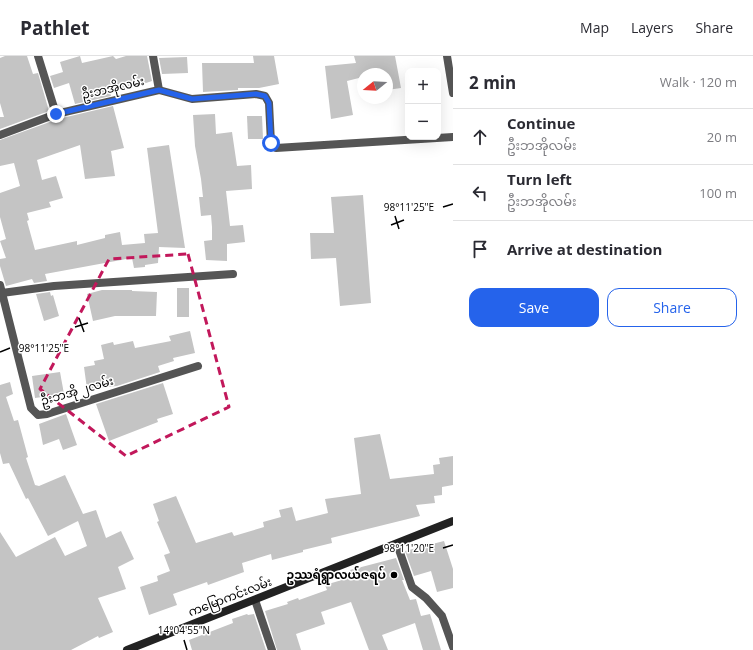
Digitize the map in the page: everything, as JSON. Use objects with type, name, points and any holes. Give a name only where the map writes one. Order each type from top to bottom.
[{"type":"main road","name":"ကမြောကင်းလမ်း","points":[[127,650],[453,521]]},
{"type":"street","points":[[38,56],[56,114]]},
{"type":"street","points":[[153,56],[159,90]]},
{"type":"street","points":[[447,56],[453,93]]},
{"type":"street","name":"ဦးဘအိုလမ်း","points":[[0,135],[56,114],[159,90],[192,99],[256,94],[265,96],[269,103],[271,143],[276,148],[453,137]]},
{"type":"street","name":"ဦးဘအို ၂လမ်း","points":[[198,366],[47,414],[38,415],[31,408],[1,289],[233,274]]},
{"type":"street","points":[[397,544],[412,587],[426,598],[442,616],[453,647]]},
{"type":"street","points":[[255,600],[272,650]]},
{"type":"highlighted area","points":[[188,254],[229,407],[126,456],[40,389],[109,259]]},
{"type":"building","points":[[5,56],[27,56],[33,74],[38,73],[49,111],[0,129],[0,117],[4,117],[0,103],[0,58]]},
{"type":"building","points":[[80,56],[82,63],[113,56],[116,59],[126,56],[147,56],[152,81],[110,92],[111,96],[75,104],[69,83],[54,88],[50,76],[63,72],[60,62]]},
{"type":"building","points":[[253,56],[274,56],[279,84],[259,88],[238,88],[238,90],[203,92],[202,63],[254,63]]},
{"type":"building","points":[[354,56],[395,56],[401,88],[393,89],[393,68],[357,68],[357,78],[347,81],[353,115],[331,119],[325,66],[356,63]]},
{"type":"building","points":[[187,57],[188,73],[162,74],[159,58]]},
{"type":"building","points":[[113,106],[124,148],[111,151],[115,176],[85,179],[80,145],[37,160],[42,180],[56,176],[63,198],[49,202],[51,207],[27,213],[29,220],[27,221],[35,250],[77,241],[77,245],[105,238],[105,235],[120,232],[122,245],[145,243],[144,234],[158,233],[147,148],[169,145],[185,248],[159,247],[158,263],[145,265],[145,267],[134,268],[132,258],[45,274],[47,281],[34,283],[32,279],[6,286],[0,266],[0,259],[6,258],[0,241],[6,239],[0,217],[0,193],[20,186],[14,163],[0,166],[0,140],[58,119]]},
{"type":"building","points":[[215,114],[216,134],[232,132],[237,166],[251,165],[252,189],[226,191],[230,226],[243,225],[245,242],[227,244],[227,261],[206,260],[204,241],[212,240],[211,215],[201,216],[199,197],[203,197],[195,146],[193,115]]},
{"type":"building","points":[[247,116],[262,116],[263,139],[248,139]]},
{"type":"building","points":[[363,195],[371,303],[340,306],[336,258],[311,259],[310,233],[334,233],[331,197]]},
{"type":"building","points":[[177,288],[189,288],[189,317],[177,317]]},
{"type":"building","points":[[102,290],[157,292],[156,316],[115,316],[93,321],[87,294]]},
{"type":"building","points":[[50,292],[51,296],[53,295],[59,316],[44,321],[36,294]]},
{"type":"building","points":[[190,331],[195,353],[173,358],[174,361],[158,366],[160,372],[117,386],[87,389],[84,367],[95,365],[94,361],[104,359],[101,345],[113,342],[114,345],[133,341],[135,348],[171,341],[169,336]]},
{"type":"building","points":[[60,372],[64,394],[35,398],[32,376]]},
{"type":"building","points":[[10,382],[13,394],[6,397],[14,421],[18,420],[28,457],[26,458],[35,485],[39,486],[65,475],[83,514],[96,510],[106,538],[121,531],[134,559],[118,567],[126,589],[98,598],[113,632],[99,638],[98,636],[71,650],[0,650],[0,532],[16,557],[55,537],[65,556],[87,546],[78,521],[48,536],[28,498],[26,499],[9,463],[3,464],[0,453],[0,385]]},
{"type":"building","points":[[163,383],[173,414],[157,419],[158,422],[109,441],[96,404]]},
{"type":"building","points":[[66,414],[77,445],[63,450],[59,439],[43,445],[39,424]]},
{"type":"building","points":[[380,434],[390,479],[434,474],[433,465],[440,464],[439,458],[453,456],[453,485],[442,487],[442,495],[434,496],[435,503],[416,505],[420,516],[331,538],[332,543],[303,550],[303,552],[272,560],[271,554],[242,563],[244,572],[208,585],[207,582],[173,594],[177,605],[149,615],[140,587],[158,581],[157,576],[170,571],[164,555],[170,553],[157,522],[159,521],[153,504],[176,496],[196,543],[232,532],[234,536],[264,527],[263,522],[281,517],[279,510],[292,507],[296,521],[328,513],[325,499],[361,494],[354,438]]},
{"type":"building","points":[[444,541],[453,569],[453,588],[437,592],[431,571],[414,576],[405,551]]},
{"type":"building","points":[[396,558],[404,580],[402,580],[410,600],[416,599],[421,616],[430,614],[441,650],[423,650],[415,623],[382,635],[388,650],[369,650],[351,602],[321,612],[325,624],[296,634],[301,650],[277,650],[265,611],[288,604],[287,602],[298,598],[299,600],[327,590],[325,585],[352,577],[350,570]]},
{"type":"building","points":[[247,614],[254,614],[266,650],[192,650],[189,640],[233,623],[232,619]]},
{"type":"place","name":"ဥဿရံရွာလယ်ဇရပ်","points":[[394,575]]},
{"type":"route","points":[[56,114],[159,90],[192,99],[256,94],[265,96],[269,103],[271,143]]}]
